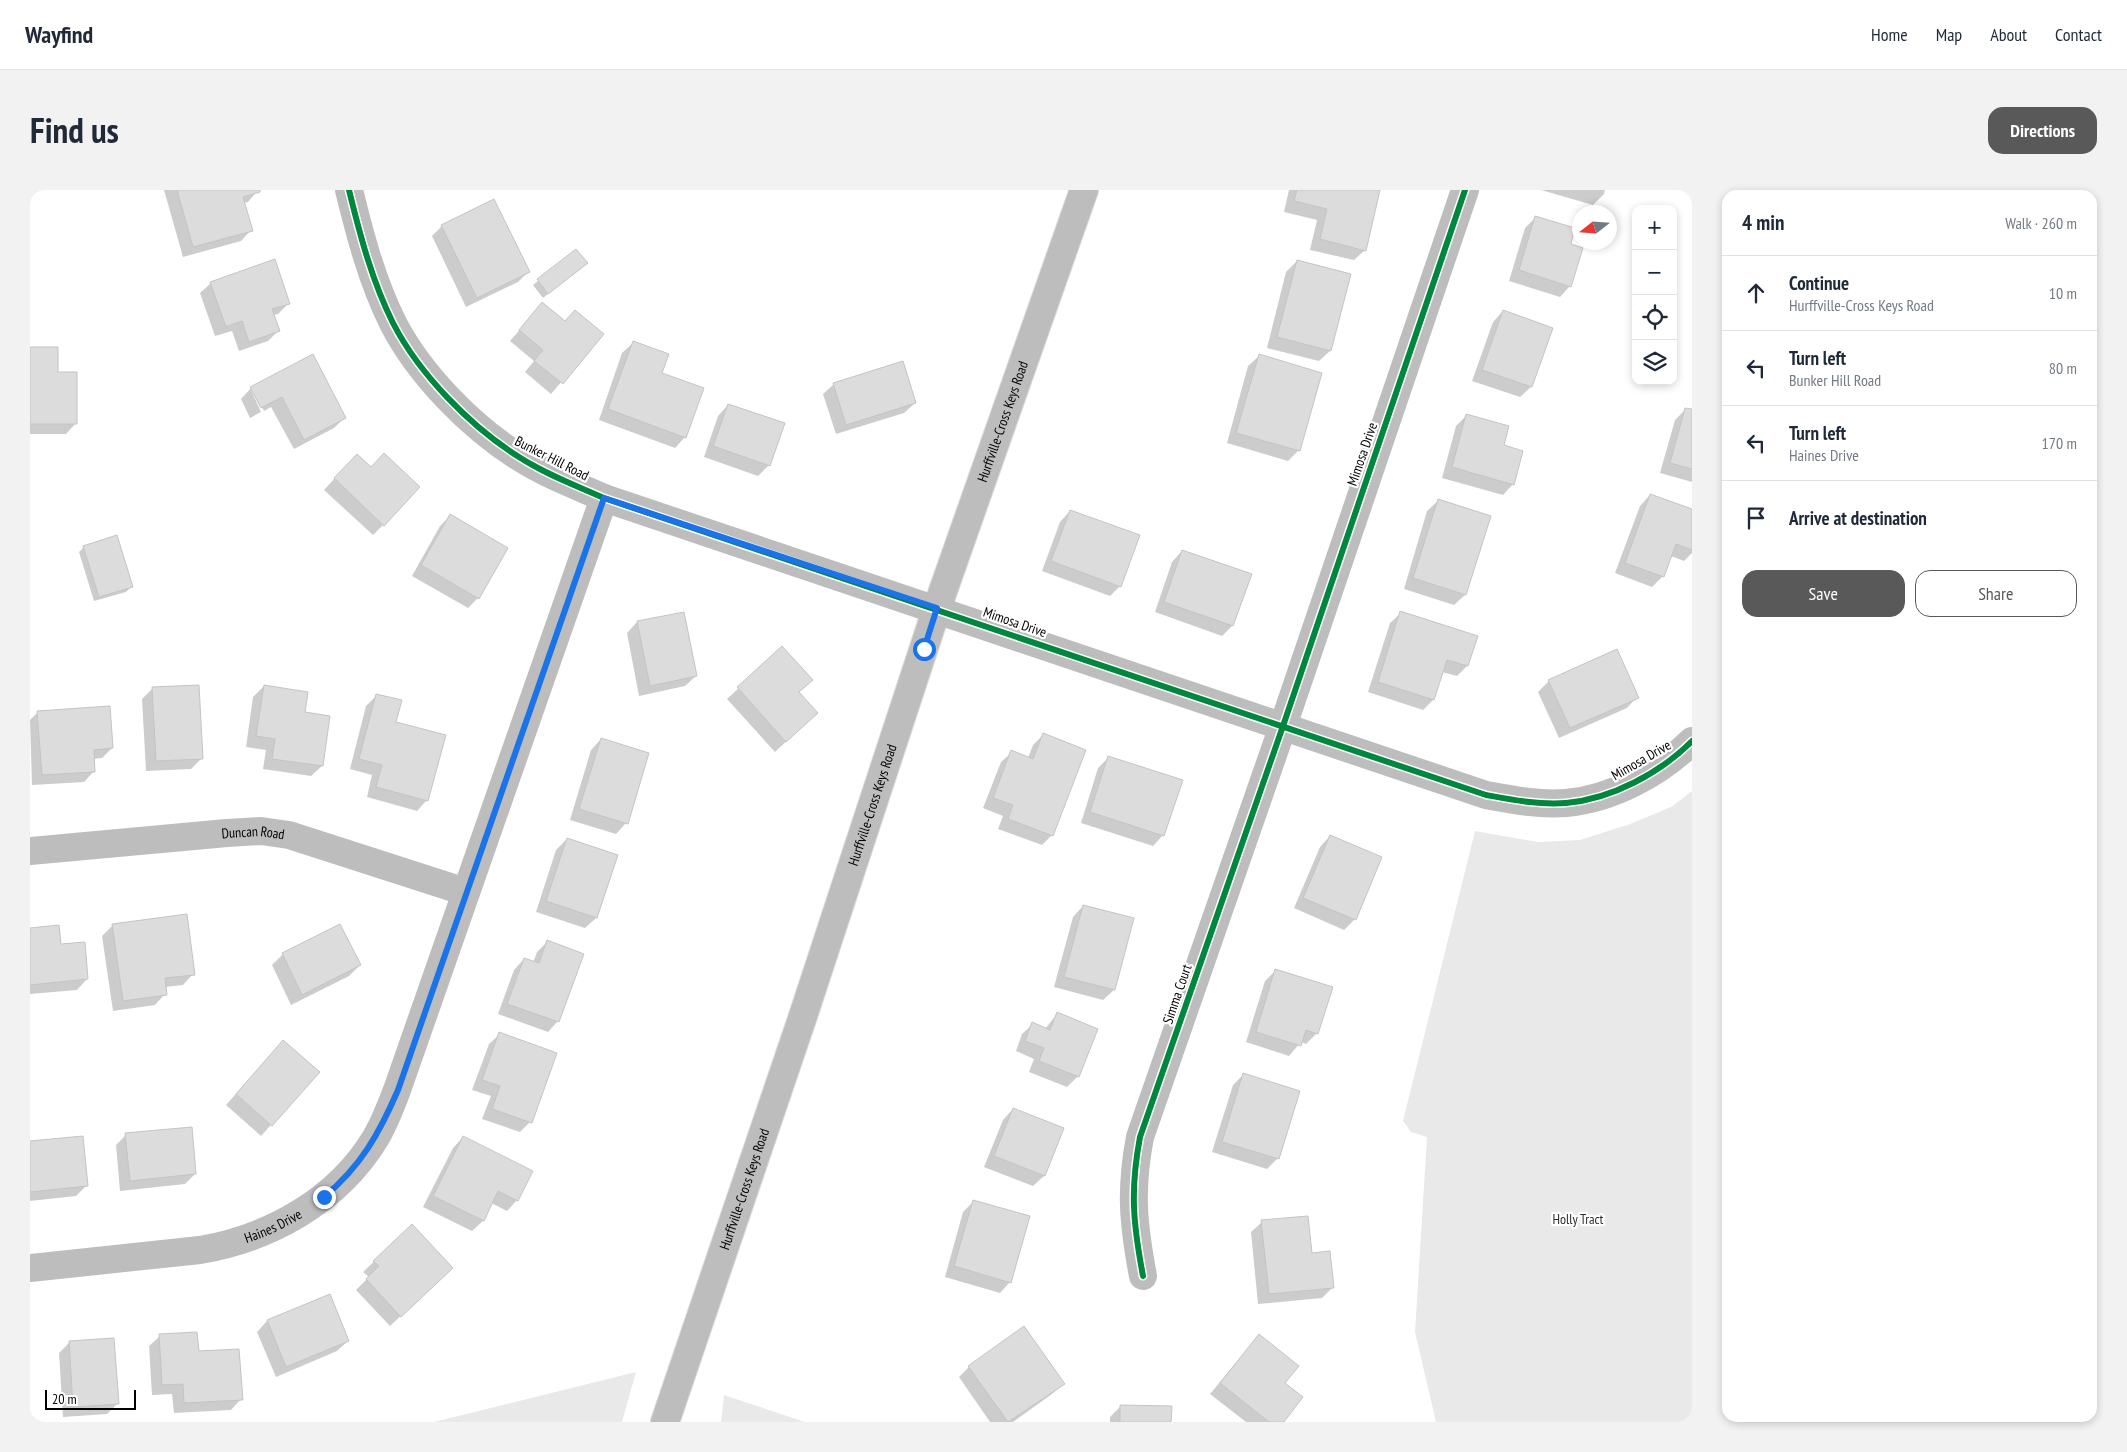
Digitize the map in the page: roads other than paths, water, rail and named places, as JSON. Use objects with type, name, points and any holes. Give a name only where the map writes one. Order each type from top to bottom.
[{"type":"street","name":"Bunker Hill Road","points":[[349,190],[365,252],[394,324],[441,390],[491,439],[520,458],[604,498],[937,608]]},
{"type":"street","name":"Hurffville-Cross Keys Road","points":[[665,1422],[795,1038],[937,608],[1084,190]]},
{"type":"street","name":"Mimosa Drive","points":[[1283,726],[1465,190]]},
{"type":"street","name":"Haines Drive","points":[[30,1268],[192,1251],[228,1245],[279,1225],[311,1206],[344,1180],[375,1138],[387,1115],[604,498]]},
{"type":"street","name":"Mimosa Drive","points":[[937,608],[1464,789],[1508,800],[1567,803],[1612,791],[1656,769],[1679,754],[1692,741]]},
{"type":"street","name":"Simma Court","points":[[1143,1276],[1136,1237],[1133,1202],[1134,1169],[1140,1136],[1283,726]]},
{"type":"street","name":"Duncan Road","points":[[30,851],[261,831],[289,834],[466,892]]},
{"type":"park label","name":"Holly Tract","points":[[1578,1219]]}]
